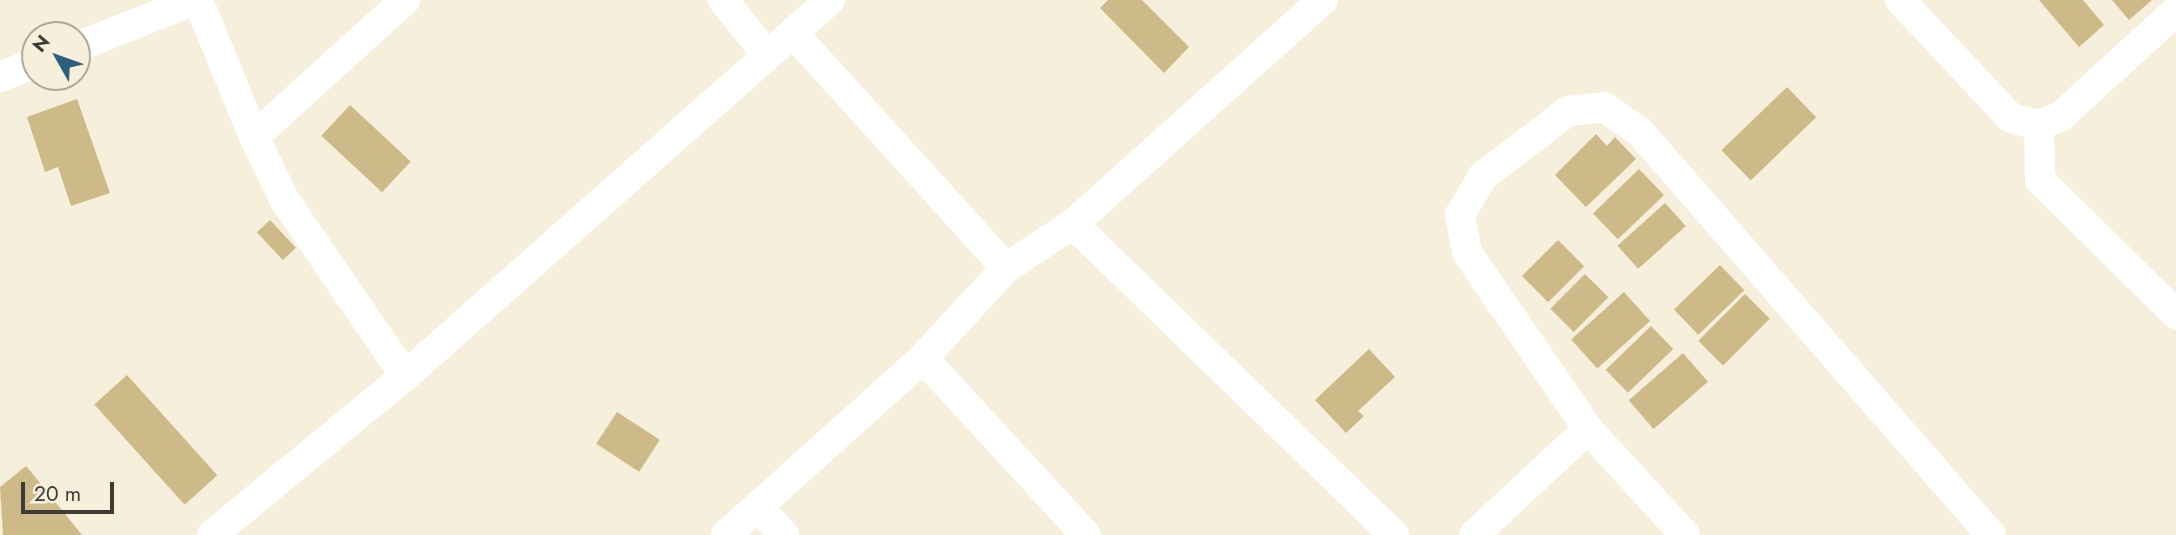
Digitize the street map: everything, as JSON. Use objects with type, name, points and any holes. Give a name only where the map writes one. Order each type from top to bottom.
[{"type":"street","points":[[91,42],[197,0],[254,136],[285,201],[405,376]]},
{"type":"street","points":[[254,136],[405,0]]},
{"type":"street","points":[[723,0],[767,55]]},
{"type":"street","points":[[212,535],[405,376],[830,0]]},
{"type":"street","points":[[726,535],[923,358],[1006,268],[1073,224],[1323,0]]},
{"type":"street","points":[[1900,0],[2011,118],[2039,125],[2060,117],[2176,11]]},
{"type":"street","points":[[793,33],[1006,268]]},
{"type":"street","points":[[0,77],[21,69]]},
{"type":"street","points":[[1685,535],[1588,429],[1480,280],[1460,215],[1483,176],[1568,111],[1604,107],[1640,132],[1991,535]]},
{"type":"street","points":[[2039,125],[2040,180],[2176,314]]},
{"type":"street","points":[[1073,224],[1394,535]]},
{"type":"street","points":[[923,358],[1086,535]]},
{"type":"street","points":[[1474,535],[1588,429]]},
{"type":"street","points":[[758,507],[784,535]]},
{"type":"building","points":[[1108,0],[1142,0],[1189,47],[1164,73],[1100,8]]},
{"type":"building","points":[[2039,0],[2083,0],[2104,25],[2079,47]]},
{"type":"building","points":[[2112,0],[2152,0],[2129,20]]},
{"type":"building","points":[[1787,87],[1816,117],[1751,180],[1722,150]]},
{"type":"building","points":[[77,99],[110,193],[71,206],[58,167],[45,172],[27,117]]},
{"type":"building","points":[[350,105],[411,162],[382,192],[321,136]]},
{"type":"building","points":[[1596,134],[1607,146],[1615,137],[1636,159],[1586,207],[1555,175]]},
{"type":"building","points":[[1639,169],[1664,195],[1618,239],[1593,213]]},
{"type":"building","points":[[1665,203],[1686,226],[1638,269],[1617,246]]},
{"type":"building","points":[[270,220],[296,248],[283,260],[257,232]]},
{"type":"building","points":[[1558,240],[1584,266],[1548,302],[1522,276]]},
{"type":"building","points":[[1720,265],[1744,290],[1698,335],[1674,309]]},
{"type":"building","points":[[1585,274],[1608,297],[1574,332],[1550,309]]},
{"type":"building","points":[[1624,292],[1650,321],[1597,368],[1571,340]]},
{"type":"building","points":[[1745,294],[1770,319],[1723,365],[1698,341]]},
{"type":"building","points":[[1651,326],[1673,349],[1628,393],[1606,370]]},
{"type":"building","points":[[1369,349],[1395,377],[1358,411],[1364,416],[1346,433],[1315,400]]},
{"type":"building","points":[[1683,353],[1708,382],[1654,429],[1629,400]]},
{"type":"building","points":[[127,375],[217,475],[185,505],[94,404]]},
{"type":"building","points":[[617,412],[660,440],[639,472],[596,444]]},
{"type":"building","points":[[26,466],[82,535],[3,535],[0,487]]}]
